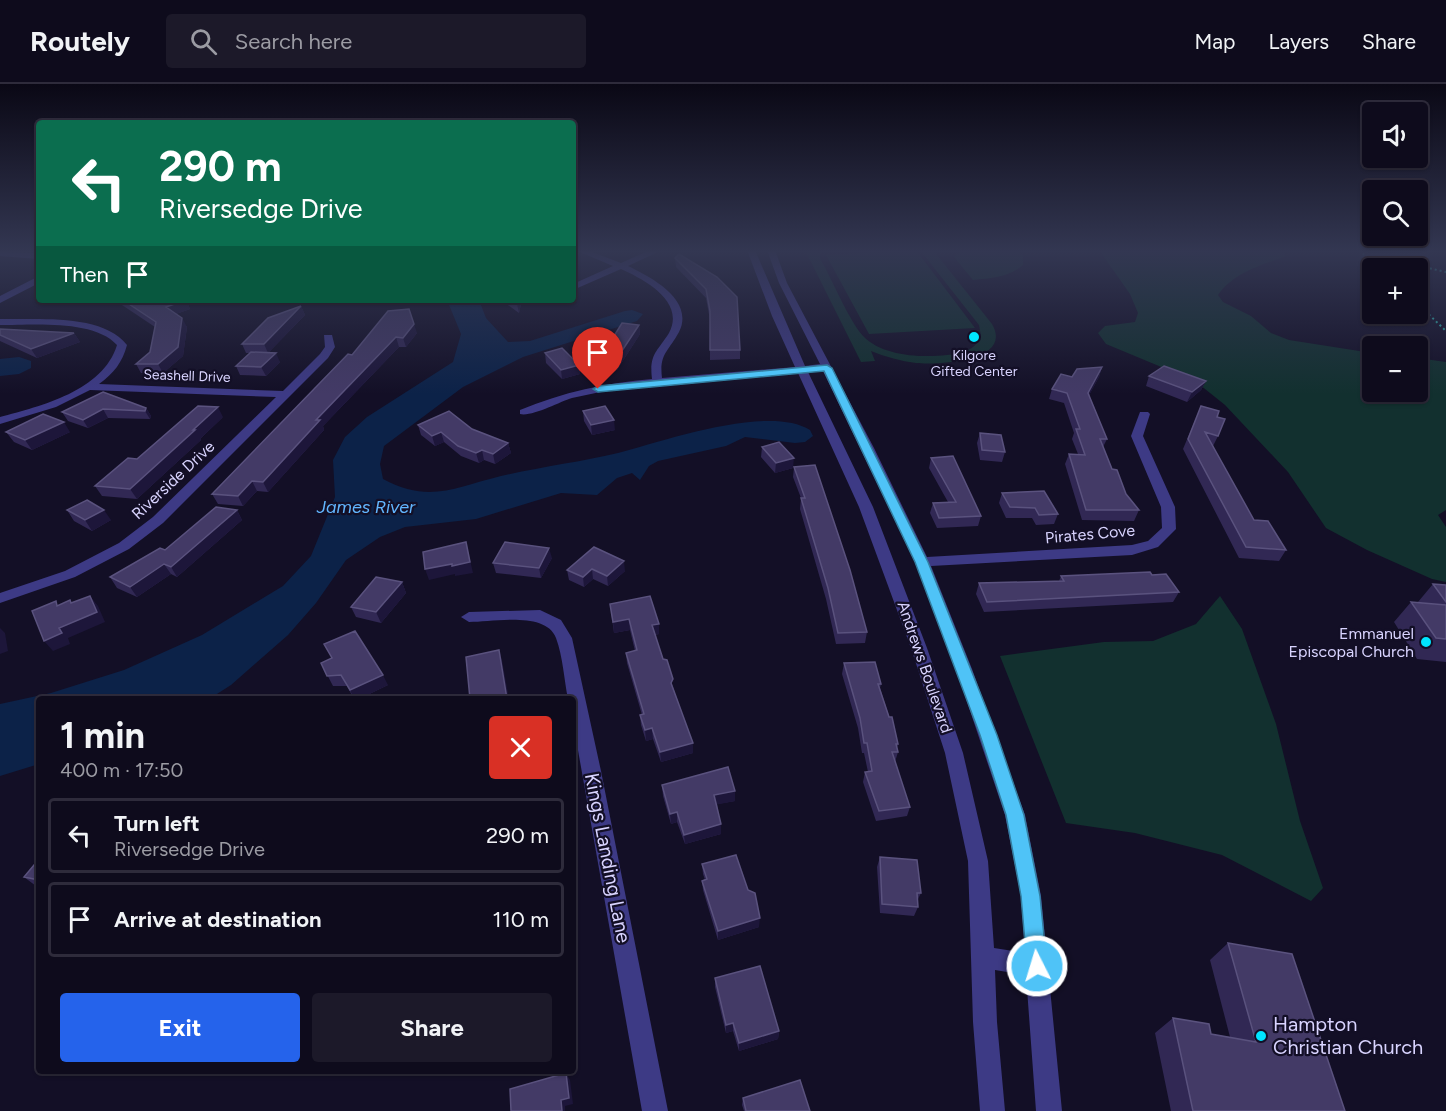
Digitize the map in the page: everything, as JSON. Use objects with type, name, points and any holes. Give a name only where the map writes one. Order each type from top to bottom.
[{"type":"street","points":[[657,381],[656,358],[672,337],[678,312],[670,298]]},
{"type":"street","name":"Andrews Boulevard","points":[[770,298],[866,507],[919,648],[954,753],[978,861],[984,957],[985,1022],[992,1111]]},
{"type":"street","name":"Andrews Boulevard","points":[[791,298],[922,562],[976,702],[1015,815],[1031,896],[1049,1111]]},
{"type":"street","points":[[0,322],[90,326],[115,334],[122,345],[117,362],[88,387],[30,412],[0,421]]},
{"type":"street","name":"Riverside Drive","points":[[0,598],[70,574],[124,546],[158,520],[328,351],[328,337]]},
{"type":"street","points":[[524,412],[585,391],[657,381],[827,368]]},
{"type":"street","name":"Seashell Drive","points":[[88,387],[285,394]]},
{"type":"street","name":"Pirates Cove","points":[[922,562],[1132,550],[1153,544],[1169,529],[1168,507],[1137,436],[1144,414]]},
{"type":"street","name":"Kings Landing Lane","points":[[469,617],[540,615],[556,624],[564,638],[592,771],[655,1111]]},
{"type":"street","points":[[984,957],[1037,966]]},
{"type":"path","points":[[1428,314],[1446,331]]},
{"type":"green space","points":[[829,298],[840,298],[863,336],[871,343],[891,352],[914,356],[937,356],[958,354],[976,345],[981,336],[979,325],[958,298],[971,298],[992,324],[996,337],[992,346],[983,354],[955,362],[916,363],[871,351],[875,361],[861,362]]},
{"type":"green space","points":[[849,298],[952,298],[975,328],[869,334]]},
{"type":"green space","points":[[1132,298],[1220,298],[1223,302],[1251,316],[1271,333],[1289,340],[1362,351],[1362,402],[1428,402],[1428,359],[1446,362],[1446,510],[1438,515],[1446,527],[1446,582],[1432,579],[1367,550],[1326,528],[1288,472],[1225,405],[1195,381],[1106,344],[1098,333],[1105,326],[1135,322],[1138,313]]},
{"type":"green space","points":[[1220,596],[1242,629],[1276,724],[1300,821],[1323,888],[1311,901],[1222,855],[1135,833],[1066,823],[1000,656],[1104,642],[1153,641],[1196,624]]},
{"type":"water","name":"James River","points":[[448,303],[480,303],[486,318],[508,342],[530,341],[625,311],[632,310],[643,314],[637,321],[523,357],[463,387],[384,446],[380,464],[383,479],[415,491],[442,491],[501,476],[618,453],[716,427],[743,423],[769,421],[792,423],[810,430],[813,436],[805,442],[795,443],[745,437],[726,446],[658,461],[649,466],[640,480],[632,473],[617,478],[597,495],[561,493],[476,519],[405,527],[380,537],[346,560],[316,603],[288,635],[231,685],[214,696],[37,696],[124,670],[202,635],[283,586],[311,556],[335,497],[333,460],[345,437],[367,417],[453,362],[461,334]]},
{"type":"water","points":[[19,357],[31,361],[31,368],[19,374],[0,376],[0,359]]},
{"type":"water","name":"James River","points":[[36,696],[36,765],[0,776],[0,704]]},
{"type":"building","points":[[708,298],[737,298],[740,350],[710,350]]},
{"type":"building","points":[[128,303],[177,303],[166,307],[182,318],[178,347],[158,364],[136,364],[150,352],[156,322]]},
{"type":"building","points":[[301,306],[264,344],[242,344],[268,318]]},
{"type":"building","points":[[409,309],[414,324],[403,338],[396,337],[316,420],[320,420],[263,482],[252,481],[238,496],[212,494],[348,354],[352,355],[388,311]]},
{"type":"building","points":[[622,323],[639,325],[616,360],[592,342],[614,336]]},
{"type":"building","points":[[0,329],[74,333],[31,349],[0,335]]},
{"type":"building","points":[[562,348],[579,365],[561,370],[545,353]]},
{"type":"building","points":[[251,352],[276,353],[261,367],[236,366]]},
{"type":"building","points":[[1164,366],[1206,381],[1192,392],[1149,376]]},
{"type":"building","points":[[1102,367],[1088,393],[1107,439],[1100,439],[1112,469],[1117,470],[1126,494],[1139,510],[1086,510],[1069,454],[1085,455],[1076,429],[1080,429],[1067,393],[1052,389],[1061,374],[1072,377],[1077,369]]},
{"type":"building","points":[[103,392],[146,408],[145,411],[103,409],[83,420],[62,412]]},
{"type":"building","points":[[198,406],[218,407],[130,489],[95,486],[128,458],[137,459]]},
{"type":"building","points":[[605,406],[614,420],[591,425],[583,411]]},
{"type":"building","points":[[1201,406],[1219,411],[1217,417],[1225,419],[1218,436],[1205,432],[1254,520],[1268,521],[1286,550],[1246,547],[1188,439]]},
{"type":"building","points":[[449,411],[472,429],[508,443],[493,454],[482,450],[476,453],[458,446],[441,432],[432,436],[418,425]]},
{"type":"building","points":[[43,414],[64,422],[25,440],[6,432]]},
{"type":"building","points":[[980,433],[1001,435],[1005,452],[982,450]]},
{"type":"building","points":[[779,442],[794,458],[776,463],[762,447]]},
{"type":"building","points":[[953,456],[981,516],[939,518],[933,503],[956,502],[931,458]]},
{"type":"building","points":[[815,465],[850,570],[867,632],[838,633],[828,588],[801,498],[805,498],[794,467]]},
{"type":"building","points":[[1044,491],[1058,514],[1039,515],[1035,508],[1010,507],[1002,493]]},
{"type":"building","points":[[87,500],[104,510],[85,520],[67,510]]},
{"type":"building","points":[[216,507],[237,510],[171,567],[164,564],[130,587],[110,577],[160,548],[165,550]]},
{"type":"building","points":[[466,542],[470,562],[425,569],[423,552]]},
{"type":"building","points":[[505,542],[549,548],[539,568],[493,563]]},
{"type":"building","points":[[594,547],[624,561],[607,576],[592,569],[583,577],[567,570]]},
{"type":"building","points":[[1150,572],[1152,575],[1166,574],[1179,592],[987,602],[979,583],[1064,581],[1061,576]]},
{"type":"building","points":[[376,577],[402,582],[376,612],[351,607]]},
{"type":"building","points":[[1433,584],[1446,585],[1446,602]]},
{"type":"building","points":[[90,596],[97,612],[59,628],[62,633],[44,641],[32,611],[56,601],[57,606],[70,600],[71,603]]},
{"type":"building","points":[[650,596],[659,624],[652,625],[663,659],[667,660],[673,679],[671,683],[693,743],[660,752],[652,728],[645,730],[640,715],[644,714],[626,653],[637,650],[629,619],[613,622],[610,604]]},
{"type":"building","points":[[1411,602],[1446,605],[1446,639],[1436,638]]},
{"type":"building","points":[[355,631],[383,675],[350,690],[341,675],[327,676],[321,663],[332,658],[324,644]]},
{"type":"building","points":[[499,650],[507,696],[470,696],[466,657]]},
{"type":"building","points":[[875,662],[881,684],[878,684],[889,717],[892,717],[898,744],[896,744],[898,752],[892,752],[910,807],[879,811],[865,772],[872,771],[867,743],[864,743],[860,718],[844,663]]},
{"type":"building","points":[[728,767],[735,791],[714,795],[721,824],[684,835],[677,812],[670,814],[662,785]]},
{"type":"building","points":[[736,855],[748,890],[755,893],[760,918],[718,931],[702,881],[707,879],[702,864]]},
{"type":"building","points":[[880,857],[917,860],[921,893],[917,893],[918,907],[882,904]]},
{"type":"building","points":[[36,863],[36,879],[24,877]]},
{"type":"building","name":"Hampton Christian Church","points":[[1228,943],[1292,954],[1345,1111],[1193,1111],[1173,1018],[1209,1024],[1211,1034],[1256,1042]]},
{"type":"building","points":[[760,966],[779,1031],[739,1043],[733,1023],[726,1025],[715,978]]},
{"type":"building","points":[[566,1074],[569,1098],[561,1100],[562,1111],[511,1111],[510,1089]]},
{"type":"building","points":[[800,1080],[810,1111],[746,1111],[743,1098]]},
{"type":"place","name":"Kilgore Gifted Center","points":[[974,337]]},
{"type":"place","name":"Emmanuel Episcopal Church","points":[[1426,642]]},
{"type":"place","name":"Hampton Christian Church","points":[[1261,1036]]},
{"type":"route","points":[[598,389],[657,381],[827,368],[922,562],[988,735],[1015,815],[1031,896],[1037,966]]}]
